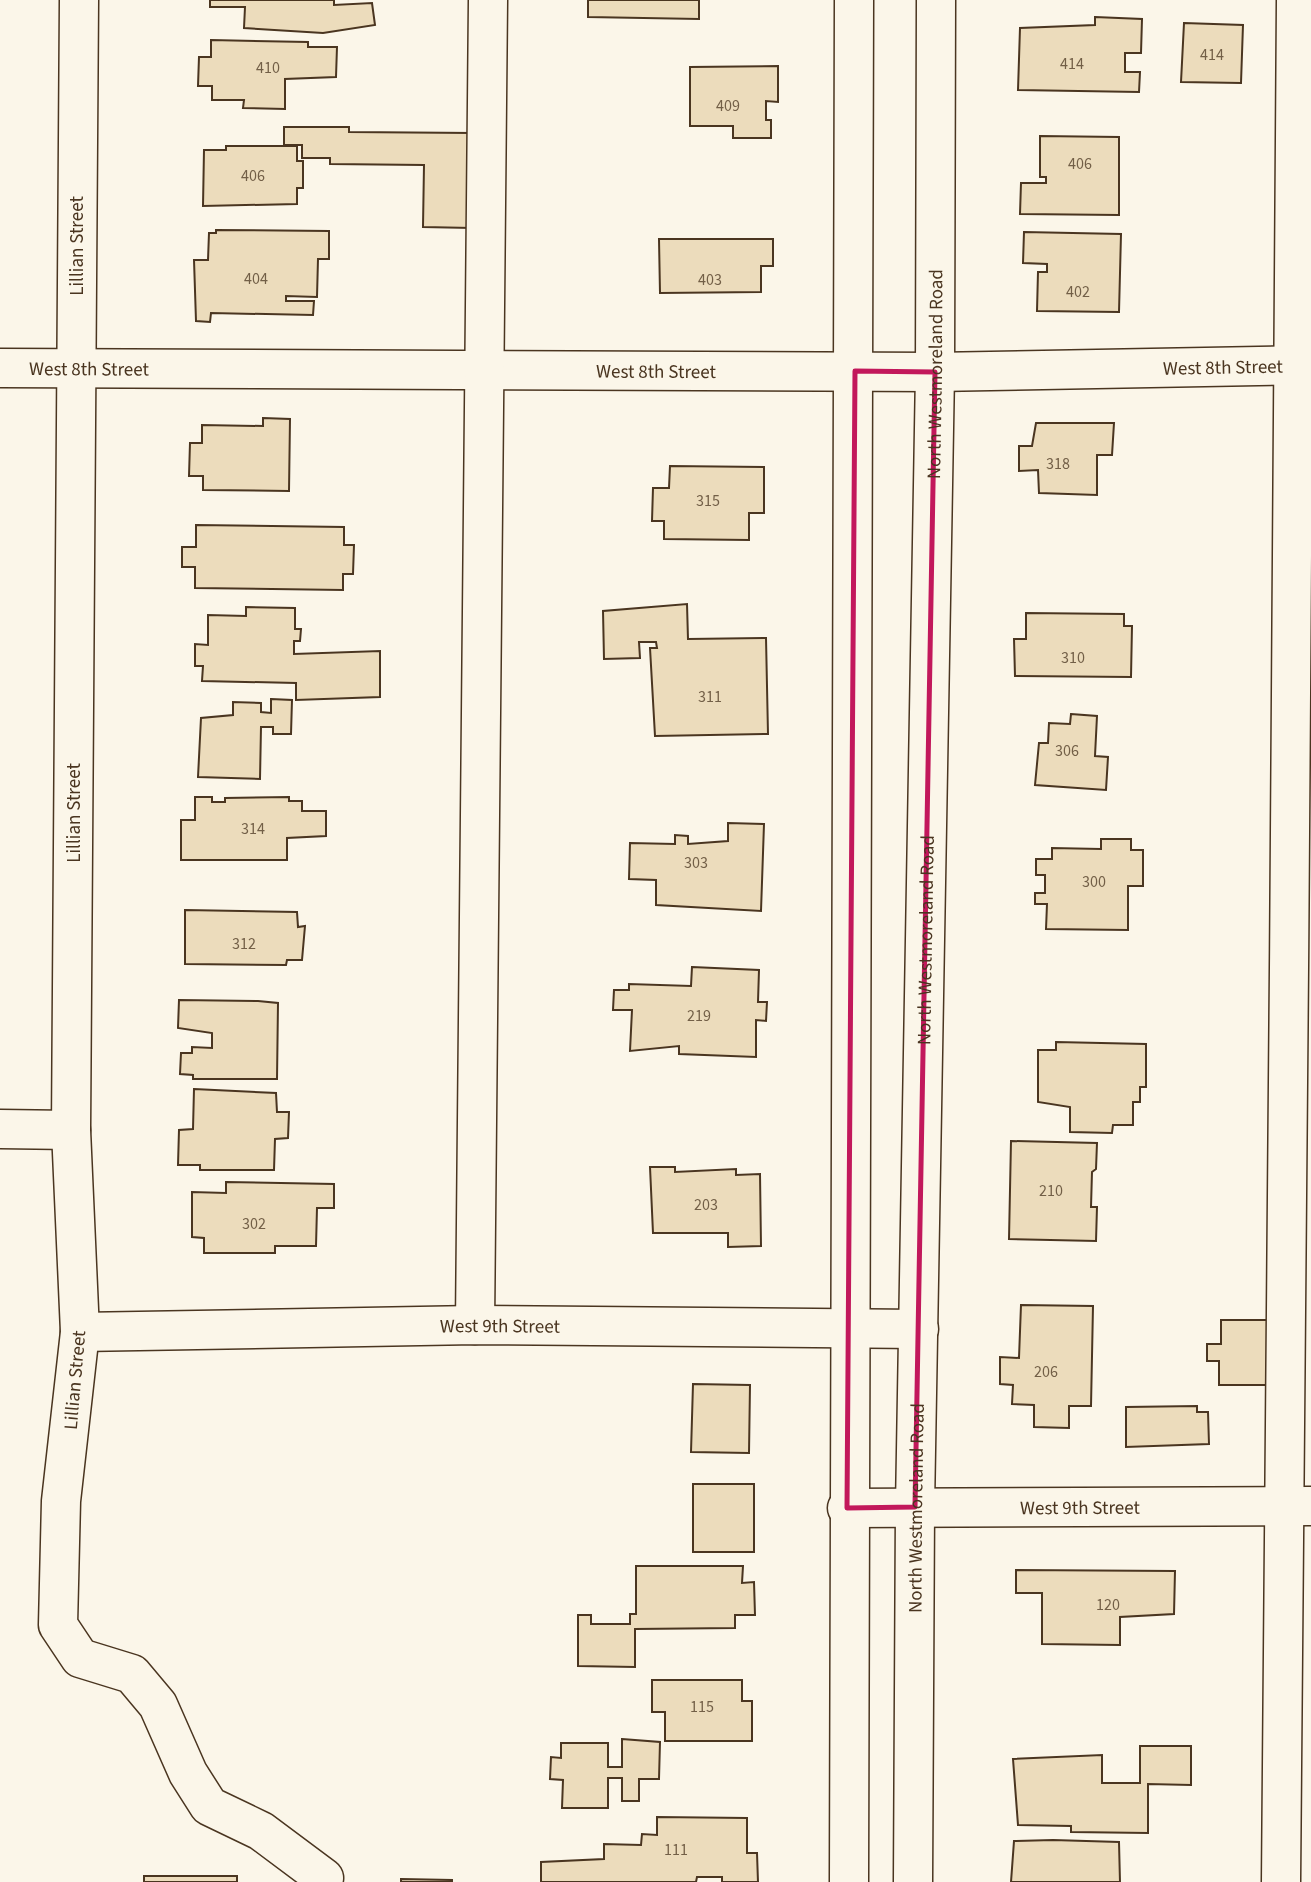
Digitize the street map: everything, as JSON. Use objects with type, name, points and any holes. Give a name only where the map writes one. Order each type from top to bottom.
[{"type":"street","name":"Lillian Street","points":[[79,0],[71,1130],[80,1332],[61,1501],[58,1625],[80,1658],[132,1674],[158,1704],[188,1773],[209,1806],[261,1830],[324,1878]]},
{"type":"street","points":[[475,1325],[488,0]]},
{"type":"street","points":[[849,1882],[854,0]]},
{"type":"street","name":"North Westmoreland Road","points":[[913,1882],[915,1507],[935,372],[936,0]]},
{"type":"street","points":[[1281,1882],[1297,1506],[1303,365],[1296,0]]},
{"type":"street","name":"West 8th Street","points":[[0,368],[935,372],[1303,365]]},
{"type":"street","points":[[0,1129],[71,1130]]},
{"type":"street","name":"West 9th Street","points":[[80,1332],[475,1325],[919,1329]]},
{"type":"street","name":"West 9th Street","points":[[848,1508],[1297,1506]]},
{"type":"highlighted area","points":[[855,371],[935,372],[915,1507],[847,1508]]},
{"type":"building","points":[[210,0],[334,0],[334,5],[372,3],[375,25],[323,33],[244,28],[245,7],[210,7]]},
{"type":"building","points":[[588,0],[699,0],[699,19],[588,17]]},
{"type":"building","points":[[1095,17],[1142,19],[1141,53],[1125,53],[1125,72],[1140,72],[1139,92],[1018,90],[1020,28],[1095,25]]},
{"type":"building","points":[[1184,23],[1243,25],[1241,83],[1181,82]]},
{"type":"building","points":[[211,40],[308,42],[308,47],[337,47],[336,77],[285,79],[285,109],[243,108],[244,100],[212,100],[212,86],[198,86],[199,57],[211,57]]},
{"type":"building","points":[[778,66],[778,102],[766,101],[766,120],[771,120],[771,138],[733,138],[733,126],[690,126],[690,67]]},
{"type":"building","points":[[284,127],[349,127],[349,132],[473,133],[472,228],[423,227],[424,165],[330,164],[330,158],[302,158],[302,145],[284,145]]},
{"type":"building","points":[[1040,136],[1119,137],[1119,215],[1020,214],[1021,183],[1046,183],[1046,177],[1040,177]]},
{"type":"building","points":[[226,146],[297,146],[297,161],[303,161],[303,188],[297,188],[297,204],[203,206],[204,150],[226,150]]},
{"type":"building","points":[[216,230],[329,231],[329,259],[318,259],[317,297],[286,296],[286,301],[314,301],[313,315],[211,313],[210,322],[196,321],[194,260],[208,260],[209,233],[216,233]]},
{"type":"building","points":[[1024,232],[1121,234],[1119,312],[1037,311],[1038,272],[1047,272],[1047,264],[1023,263]]},
{"type":"building","points":[[659,239],[773,239],[773,266],[761,266],[761,292],[660,293]]},
{"type":"building","points":[[263,418],[290,419],[289,491],[203,490],[203,476],[189,476],[190,443],[202,443],[202,425],[263,426]]},
{"type":"building","points":[[1036,423],[1114,423],[1112,455],[1097,455],[1097,495],[1039,493],[1038,470],[1019,471],[1019,446],[1032,446]]},
{"type":"building","points":[[670,466],[764,467],[764,513],[749,513],[749,540],[664,539],[664,521],[652,521],[653,488],[669,488]]},
{"type":"building","points":[[196,525],[344,527],[344,545],[354,545],[353,574],[343,574],[343,590],[195,588],[195,567],[182,567],[182,547],[196,547]]},
{"type":"building","points":[[687,604],[688,639],[766,638],[768,734],[655,736],[650,648],[657,648],[656,642],[639,642],[640,658],[604,659],[603,611]]},
{"type":"building","points":[[246,607],[295,608],[295,629],[301,629],[300,641],[294,641],[294,654],[380,651],[380,697],[296,700],[296,683],[202,681],[203,666],[195,666],[195,644],[208,645],[208,615],[246,616]]},
{"type":"building","points":[[1026,613],[1124,614],[1124,626],[1132,626],[1131,677],[1015,676],[1014,639],[1026,639]]},
{"type":"building","points":[[271,699],[292,700],[291,734],[273,734],[273,727],[261,727],[260,779],[198,777],[201,718],[233,715],[233,702],[261,703],[261,712],[271,713]]},
{"type":"building","points":[[1071,714],[1097,716],[1095,756],[1108,757],[1106,790],[1035,785],[1039,743],[1048,743],[1049,723],[1070,724]]},
{"type":"building","points":[[195,797],[212,797],[212,802],[225,802],[225,798],[289,797],[289,801],[302,801],[302,811],[326,811],[326,836],[287,838],[287,860],[181,860],[181,820],[195,820]]},
{"type":"building","points":[[728,823],[764,824],[761,911],[656,905],[656,880],[629,879],[630,843],[675,844],[675,835],[688,836],[688,844],[728,841]]},
{"type":"building","points":[[1101,839],[1131,839],[1131,850],[1143,850],[1143,886],[1128,886],[1128,930],[1046,929],[1047,904],[1035,904],[1035,893],[1045,893],[1045,875],[1036,875],[1036,859],[1052,859],[1052,848],[1101,849]]},
{"type":"building","points":[[185,910],[297,912],[298,927],[305,926],[302,960],[287,960],[286,965],[185,964]]},
{"type":"building","points":[[692,967],[759,970],[758,1002],[767,1002],[766,1021],[756,1020],[756,1057],[679,1054],[679,1046],[630,1051],[632,1010],[613,1010],[614,990],[629,990],[629,984],[691,986]]},
{"type":"building","points":[[179,1000],[278,1003],[277,1079],[193,1079],[193,1075],[180,1074],[181,1053],[192,1053],[192,1047],[212,1048],[212,1033],[178,1028]]},
{"type":"building","points":[[1056,1042],[1146,1044],[1146,1087],[1140,1087],[1140,1102],[1133,1102],[1133,1125],[1113,1125],[1112,1133],[1070,1132],[1070,1107],[1038,1102],[1038,1050],[1056,1050]]},
{"type":"building","points":[[194,1089],[276,1093],[277,1112],[289,1112],[288,1138],[275,1139],[274,1170],[200,1170],[200,1165],[178,1165],[179,1130],[193,1129]]},
{"type":"building","points":[[1011,1141],[1097,1143],[1096,1169],[1092,1172],[1091,1207],[1097,1207],[1096,1241],[1009,1239]]},
{"type":"building","points":[[650,1167],[675,1167],[675,1172],[736,1169],[736,1175],[760,1174],[761,1246],[728,1247],[728,1233],[653,1233]]},
{"type":"building","points":[[226,1182],[334,1184],[334,1208],[317,1208],[316,1246],[275,1246],[275,1253],[204,1253],[204,1238],[192,1237],[192,1192],[226,1193]]},
{"type":"building","points":[[1021,1305],[1093,1306],[1091,1406],[1069,1406],[1069,1428],[1034,1427],[1034,1405],[1012,1404],[1013,1385],[1000,1384],[1000,1357],[1019,1358]]},
{"type":"building","points":[[1221,1320],[1269,1320],[1270,1385],[1219,1385],[1219,1361],[1207,1361],[1207,1344],[1221,1344]]},
{"type":"building","points":[[693,1384],[750,1385],[749,1453],[691,1452]]},
{"type":"building","points":[[1197,1406],[1197,1412],[1208,1412],[1209,1444],[1126,1447],[1126,1407]]},
{"type":"building","points":[[693,1484],[754,1484],[754,1552],[693,1552]]},
{"type":"building","points":[[636,1566],[743,1566],[742,1583],[754,1582],[755,1615],[735,1615],[735,1628],[635,1629],[635,1667],[578,1666],[578,1615],[591,1615],[591,1624],[630,1624],[630,1614],[636,1614]]},
{"type":"building","points":[[1016,1570],[1175,1571],[1174,1614],[1120,1617],[1120,1645],[1042,1644],[1042,1593],[1016,1593]]},
{"type":"building","points":[[652,1680],[742,1680],[742,1701],[752,1701],[752,1741],[665,1741],[665,1712],[652,1712]]},
{"type":"building","points":[[622,1739],[660,1742],[659,1779],[639,1779],[639,1801],[622,1801],[622,1778],[608,1778],[608,1808],[562,1808],[563,1780],[550,1779],[551,1757],[561,1758],[561,1743],[608,1743],[608,1767],[622,1767]]},
{"type":"building","points":[[1140,1746],[1191,1746],[1191,1785],[1148,1784],[1148,1833],[1071,1832],[1071,1826],[1018,1825],[1013,1759],[1102,1755],[1102,1783],[1140,1783]]},
{"type":"building","points":[[657,1817],[747,1818],[747,1853],[757,1853],[758,1882],[722,1882],[722,1877],[697,1877],[696,1882],[541,1882],[541,1862],[604,1859],[604,1844],[641,1845],[642,1834],[657,1835]]},
{"type":"building","points":[[1014,1841],[1119,1842],[1120,1882],[1011,1882]]},
{"type":"building","points":[[144,1876],[237,1876],[237,1882],[144,1882]]},
{"type":"building","points":[[401,1879],[452,1880],[452,1882],[401,1882]]}]
